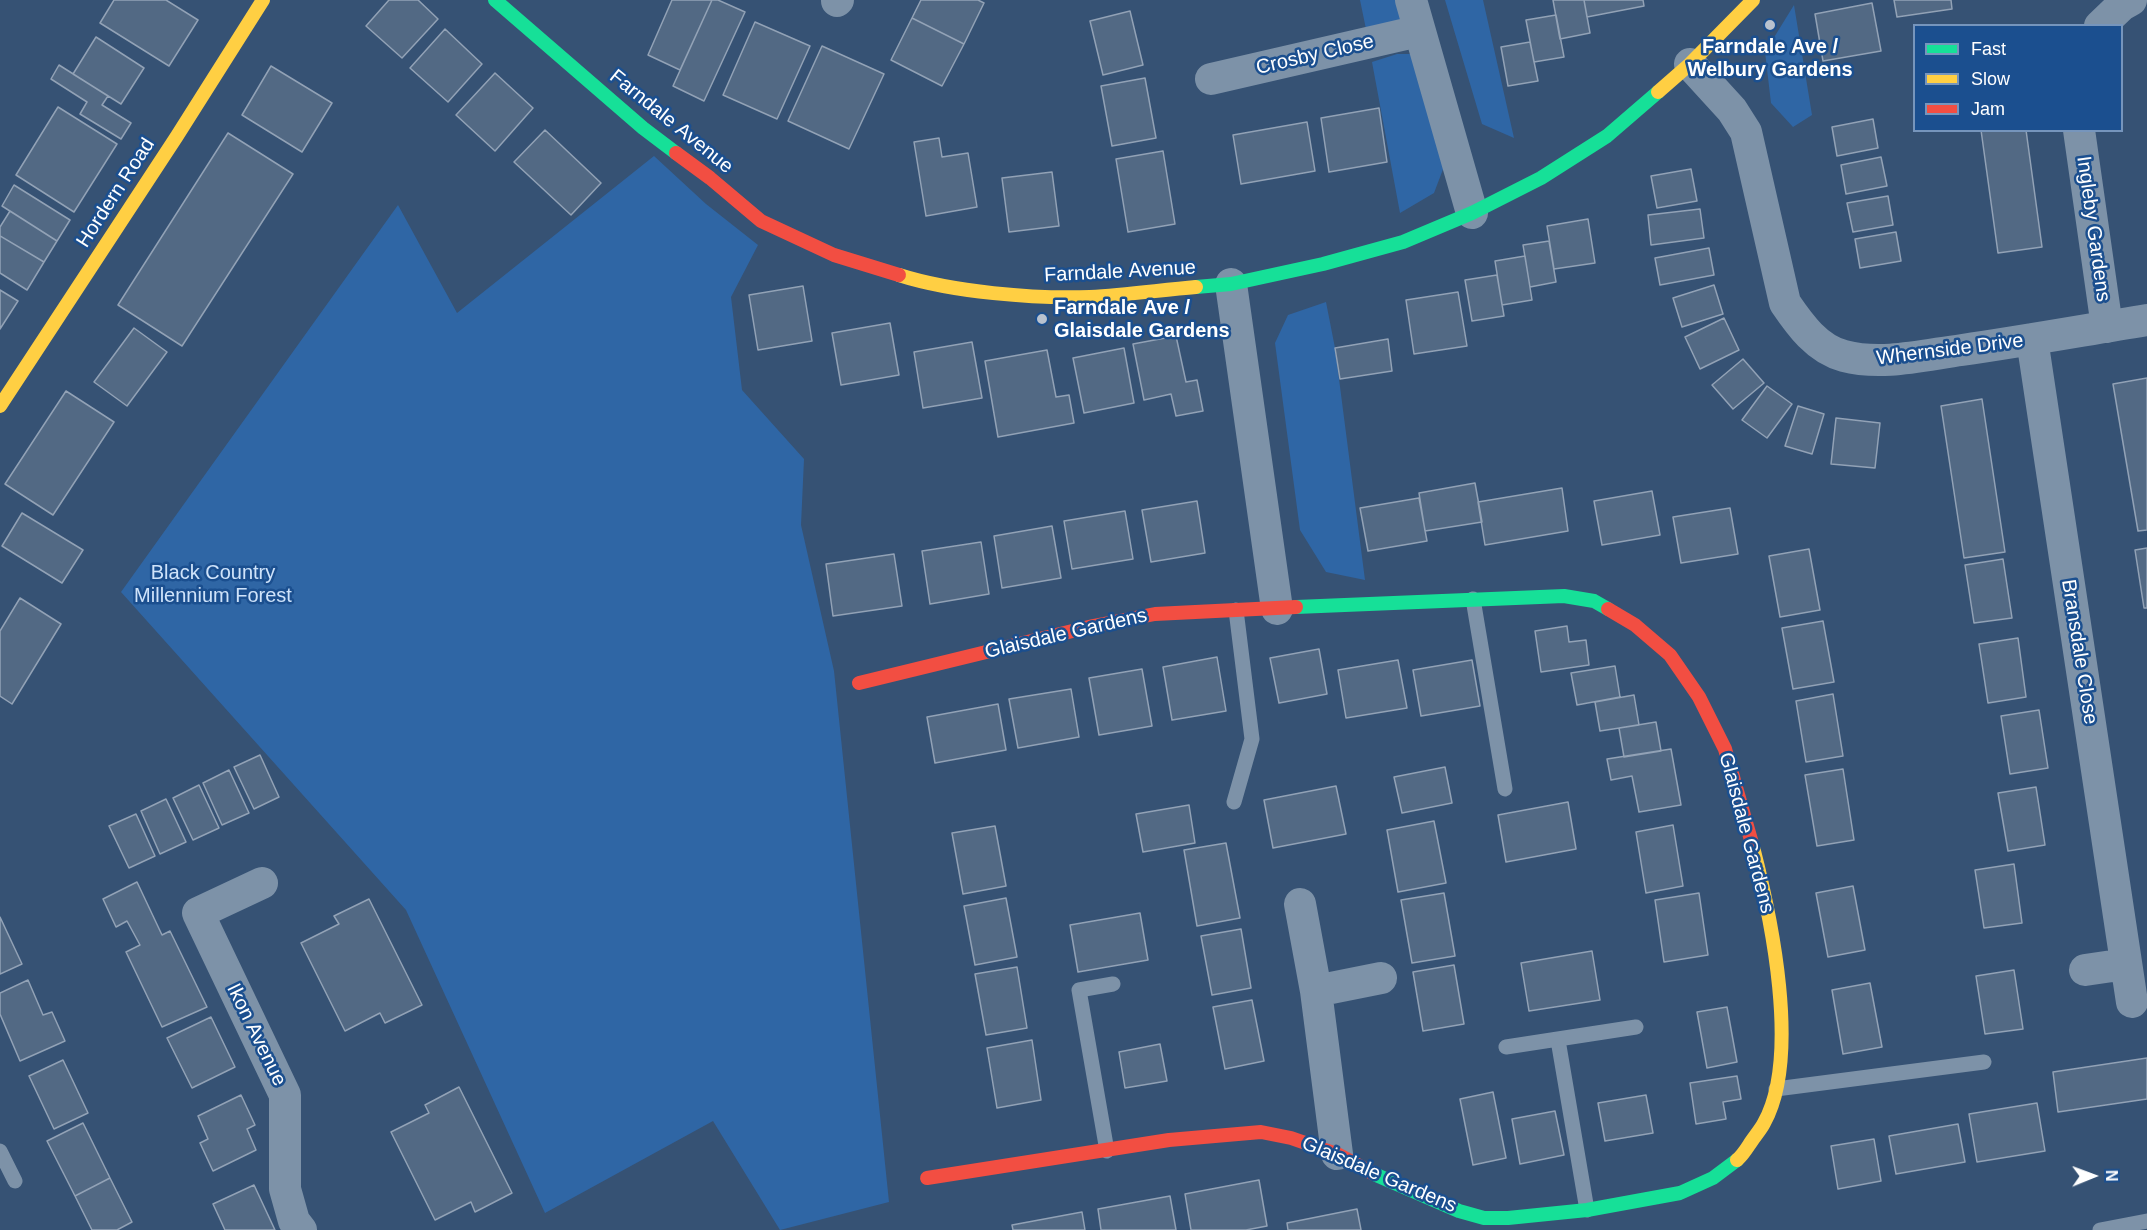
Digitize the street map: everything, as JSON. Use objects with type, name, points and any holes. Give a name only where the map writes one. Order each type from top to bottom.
[{"type":"street","name":"Hordern Road","points":[[0,406],[263,0]]},
{"type":"street","points":[[1411,0],[1472,213]]},
{"type":"street","name":"Farndale Avenue","points":[[503,2],[643,128],[710,178],[761,221],[834,255],[904,277],[964,289],[1031,296],[1090,297],[1231,284],[1323,264],[1403,242],[1472,213],[1541,178],[1607,136],[1690,64],[1753,0]]},
{"type":"street","points":[[2102,24],[2122,4],[2131,0]]},
{"type":"street","name":"Crosby Close","points":[[1211,79],[1419,31]]},
{"type":"street","name":"Whernside Drive","points":[[1690,64],[1732,111],[1746,132],[1785,303],[1800,325],[1819,344],[1842,356],[1869,360],[1909,358],[2147,320]]},
{"type":"street","name":"Ingleby Gardens","points":[[2079,132],[2107,327]]},
{"type":"street","points":[[1231,284],[1277,609]]},
{"type":"street","name":"Bransdale Close","points":[[2032,339],[2132,1002]]},
{"type":"street","name":"Glaisdale Gardens","points":[[859,683],[1093,626],[1155,614],[1564,596],[1594,601],[1635,624],[1670,655],[1699,697],[1725,749],[1764,889],[1779,982],[1782,1043],[1776,1089],[1765,1122],[1740,1157],[1713,1178],[1680,1193],[1587,1210],[1508,1218],[1484,1218],[1459,1211],[1390,1182],[1337,1154],[1291,1138],[1261,1132],[1169,1140],[927,1178]]},
{"type":"street","name":"Ikon Avenue","points":[[262,883],[198,913],[285,1095],[285,1189],[294,1221],[301,1230]]},
{"type":"street","points":[[1300,904],[1316,990],[1337,1154]]},
{"type":"street","points":[[2085,970],[2126,964]]},
{"type":"street","points":[[1316,990],[1381,978]]},
{"type":"lane","points":[[1729,0],[1740,13]]},
{"type":"lane","points":[[1473,599],[1505,789]]},
{"type":"lane","points":[[1234,802],[1252,739],[1236,610]]},
{"type":"lane","points":[[1107,1150],[1079,990],[1113,984]]},
{"type":"lane","points":[[1506,1047],[1636,1027]]},
{"type":"lane","points":[[1558,1040],[1587,1210]]},
{"type":"lane","points":[[1776,1089],[1984,1062]]},
{"type":"lane","points":[[0,1151],[15,1181]]},
{"type":"lane","points":[[2100,1230],[2147,1221]]},
{"type":"green space","points":[[1360,0],[1403,0],[1407,15],[1392,27],[1367,34]]},
{"type":"green space","points":[[1445,0],[1483,0],[1514,138],[1482,124]]},
{"type":"green space","points":[[1794,5],[1812,115],[1793,127],[1771,103],[1765,52]]},
{"type":"green space","points":[[1397,54],[1416,54],[1445,164],[1434,193],[1400,213],[1372,62]]},
{"type":"green space","name":"Black Country Millennium Forest","points":[[654,156],[706,204],[758,245],[731,297],[742,390],[804,459],[801,525],[834,671],[889,1202],[780,1230],[713,1121],[545,1213],[406,910],[121,592],[398,205],[457,313]]},
{"type":"green space","points":[[1326,302],[1335,348],[1365,580],[1326,572],[1300,530],[1275,343],[1288,315]]},
{"type":"building","points":[[114,0],[166,0],[198,20],[169,66],[100,23]]},
{"type":"building","points":[[389,0],[418,0],[438,19],[402,58],[366,26]]},
{"type":"building","points":[[672,0],[712,0],[680,70],[648,55]]},
{"type":"building","points":[[712,0],[718,0],[745,12],[704,101],[673,86]]},
{"type":"building","points":[[921,0],[978,0],[984,3],[964,44],[912,18]]},
{"type":"building","points":[[1553,0],[1584,0],[1590,33],[1560,39]]},
{"type":"building","points":[[1584,0],[1643,0],[1644,6],[1587,17]]},
{"type":"building","points":[[1894,0],[1951,0],[1952,9],[1897,17]]},
{"type":"building","points":[[1872,3],[1881,51],[1823,61],[1815,14]]},
{"type":"building","points":[[1130,11],[1143,65],[1103,75],[1090,21]]},
{"type":"building","points":[[1556,15],[1564,57],[1534,62],[1526,20]]},
{"type":"building","points":[[912,18],[964,44],[942,86],[891,60]]},
{"type":"building","points":[[755,22],[810,46],[777,119],[723,95]]},
{"type":"building","points":[[445,29],[482,64],[448,102],[410,68]]},
{"type":"building","points":[[96,37],[144,68],[121,104],[73,74]]},
{"type":"building","points":[[1530,42],[1538,81],[1508,86],[1501,47]]},
{"type":"building","points":[[822,46],[884,74],[849,149],[788,121]]},
{"type":"building","points":[[59,65],[108,96],[102,105],[131,123],[121,139],[80,114],[87,102],[51,79]]},
{"type":"building","points":[[271,66],[332,103],[302,152],[242,115]]},
{"type":"building","points":[[495,73],[533,108],[495,151],[456,115]]},
{"type":"building","points":[[1145,78],[1156,138],[1112,146],[1101,86]]},
{"type":"building","points":[[58,107],[117,144],[74,212],[16,175]]},
{"type":"building","points":[[1379,108],[1387,162],[1329,172],[1321,118]]},
{"type":"building","points":[[1873,119],[1878,148],[1837,156],[1832,127]]},
{"type":"building","points":[[1307,122],[1315,171],[1241,184],[1233,135]]},
{"type":"building","points":[[545,130],[601,183],[571,215],[514,162]]},
{"type":"building","points":[[1981,132],[2026,132],[2042,247],[1998,253]]},
{"type":"building","points":[[228,133],[293,174],[182,346],[118,305]]},
{"type":"building","points":[[939,138],[942,157],[968,153],[977,207],[926,216],[914,142]]},
{"type":"building","points":[[1163,151],[1175,224],[1128,232],[1116,159]]},
{"type":"building","points":[[1881,157],[1887,186],[1846,194],[1841,165]]},
{"type":"building","points":[[1691,169],[1697,201],[1657,208],[1651,176]]},
{"type":"building","points":[[1052,172],[1059,226],[1009,232],[1002,178]]},
{"type":"building","points":[[14,185],[70,220],[57,241],[2,206]]},
{"type":"building","points":[[1888,196],[1893,225],[1853,232],[1847,203]]},
{"type":"building","points":[[1700,209],[1704,238],[1651,245],[1648,215]]},
{"type":"building","points":[[10,211],[57,241],[44,262],[0,236],[0,227]]},
{"type":"building","points":[[1588,219],[1595,263],[1554,269],[1547,226]]},
{"type":"building","points":[[1896,232],[1901,261],[1860,268],[1855,239]]},
{"type":"building","points":[[0,236],[44,262],[27,290],[0,273]]},
{"type":"building","points":[[1549,241],[1556,282],[1530,287],[1523,245]]},
{"type":"building","points":[[1709,248],[1714,275],[1660,285],[1655,258]]},
{"type":"building","points":[[1525,256],[1532,300],[1502,305],[1495,261]]},
{"type":"building","points":[[1497,275],[1504,316],[1472,321],[1465,280]]},
{"type":"building","points":[[1714,285],[1723,314],[1682,327],[1673,298]]},
{"type":"building","points":[[803,286],[812,341],[758,350],[749,295]]},
{"type":"building","points":[[0,290],[18,301],[0,329]]},
{"type":"building","points":[[1458,292],[1467,346],[1414,354],[1406,300]]},
{"type":"building","points":[[1724,318],[1739,350],[1700,369],[1685,337]]},
{"type":"building","points":[[890,323],[899,375],[841,385],[832,333]]},
{"type":"building","points":[[134,328],[167,352],[127,406],[94,382]]},
{"type":"building","points":[[1176,336],[1186,382],[1197,380],[1203,411],[1176,416],[1171,394],[1144,400],[1133,344]]},
{"type":"building","points":[[1388,339],[1392,371],[1340,379],[1335,348]]},
{"type":"building","points":[[972,342],[982,398],[923,408],[914,352]]},
{"type":"building","points":[[1124,348],[1134,403],[1084,413],[1073,358]]},
{"type":"building","points":[[1047,350],[1056,397],[1069,395],[1074,423],[998,437],[985,361]]},
{"type":"building","points":[[1743,359],[1764,383],[1733,409],[1712,385]]},
{"type":"building","points":[[2147,378],[2147,530],[2138,531],[2113,384]]},
{"type":"building","points":[[1767,386],[1792,404],[1767,438],[1742,420]]},
{"type":"building","points":[[66,391],[114,422],[53,515],[5,484]]},
{"type":"building","points":[[1982,399],[2005,552],[1964,558],[1941,406]]},
{"type":"building","points":[[1798,406],[1824,414],[1812,454],[1785,446]]},
{"type":"building","points":[[1836,418],[1880,423],[1875,468],[1831,464]]},
{"type":"building","points":[[1475,483],[1482,522],[1425,531],[1419,493]]},
{"type":"building","points":[[1562,488],[1568,531],[1485,545],[1478,502]]},
{"type":"building","points":[[1652,491],[1660,535],[1602,545],[1594,501]]},
{"type":"building","points":[[1419,498],[1427,541],[1368,551],[1360,508]]},
{"type":"building","points":[[1197,501],[1205,553],[1151,562],[1142,510]]},
{"type":"building","points":[[1730,508],[1738,554],[1681,563],[1673,517]]},
{"type":"building","points":[[1125,511],[1133,559],[1072,569],[1064,521]]},
{"type":"building","points":[[22,513],[83,550],[62,583],[2,546]]},
{"type":"building","points":[[1052,526],[1061,578],[1002,588],[994,536]]},
{"type":"building","points":[[981,542],[989,594],[930,604],[922,551]]},
{"type":"building","points":[[2147,548],[2147,608],[2144,608],[2135,550]]},
{"type":"building","points":[[1809,549],[1820,610],[1780,617],[1769,556]]},
{"type":"building","points":[[894,554],[902,606],[833,616],[826,564]]},
{"type":"building","points":[[2003,559],[2012,618],[1974,623],[1965,565]]},
{"type":"building","points":[[20,598],[61,624],[12,704],[0,696],[0,631]]},
{"type":"building","points":[[1823,621],[1834,682],[1793,689],[1782,628]]},
{"type":"building","points":[[1567,626],[1569,642],[1586,640],[1589,665],[1541,672],[1535,631]]},
{"type":"building","points":[[2018,638],[2026,697],[1988,703],[1979,644]]},
{"type":"building","points":[[1319,649],[1327,694],[1279,703],[1270,658]]},
{"type":"building","points":[[1217,657],[1226,711],[1172,720],[1163,667]]},
{"type":"building","points":[[1398,660],[1407,708],[1346,718],[1338,670]]},
{"type":"building","points":[[1472,660],[1480,706],[1421,716],[1413,670]]},
{"type":"building","points":[[1615,666],[1620,697],[1577,705],[1571,673]]},
{"type":"building","points":[[1142,669],[1152,726],[1099,735],[1089,678]]},
{"type":"building","points":[[1071,689],[1079,737],[1018,748],[1009,699]]},
{"type":"building","points":[[1833,694],[1843,756],[1806,762],[1796,701]]},
{"type":"building","points":[[1634,695],[1639,725],[1600,731],[1595,702]]},
{"type":"building","points":[[998,704],[1006,750],[935,763],[927,717]]},
{"type":"building","points":[[2039,710],[2048,768],[2010,774],[2001,716]]},
{"type":"building","points":[[1656,722],[1661,751],[1624,757],[1619,728]]},
{"type":"building","points":[[1671,749],[1681,805],[1639,812],[1632,776],[1611,780],[1607,759]]},
{"type":"building","points":[[260,755],[279,797],[254,809],[234,767]]},
{"type":"building","points":[[1445,767],[1452,803],[1402,813],[1394,777]]},
{"type":"building","points":[[1843,769],[1854,840],[1817,846],[1805,775]]},
{"type":"building","points":[[229,770],[249,813],[222,825],[203,783]]},
{"type":"building","points":[[199,785],[219,828],[193,840],[173,798]]},
{"type":"building","points":[[1336,786],[1346,834],[1273,848],[1264,800]]},
{"type":"building","points":[[2036,787],[2045,845],[2008,851],[1998,793]]},
{"type":"building","points":[[166,799],[186,842],[160,854],[141,811]]},
{"type":"building","points":[[1568,802],[1576,849],[1506,862],[1498,815]]},
{"type":"building","points":[[1189,805],[1195,843],[1143,852],[1136,814]]},
{"type":"building","points":[[136,814],[155,856],[129,868],[109,826]]},
{"type":"building","points":[[1434,821],[1446,883],[1398,892],[1387,830]]},
{"type":"building","points":[[1673,825],[1683,886],[1646,893],[1636,832]]},
{"type":"building","points":[[995,826],[1006,886],[963,894],[952,833]]},
{"type":"building","points":[[1226,843],[1240,918],[1197,926],[1184,850]]},
{"type":"building","points":[[2014,864],[2022,923],[1984,928],[1975,870]]},
{"type":"building","points":[[137,882],[162,935],[170,931],[207,1007],[162,1027],[126,952],[140,945],[127,921],[116,927],[103,899]]},
{"type":"building","points":[[1853,886],[1865,950],[1828,957],[1816,893]]},
{"type":"building","points":[[1444,893],[1455,956],[1412,963],[1401,900]]},
{"type":"building","points":[[1699,893],[1708,955],[1664,962],[1655,900]]},
{"type":"building","points":[[1006,898],[1017,957],[975,965],[964,906]]},
{"type":"building","points":[[369,899],[422,1005],[385,1023],[380,1013],[345,1031],[301,943],[339,924],[334,916]]},
{"type":"building","points":[[1140,913],[1148,960],[1078,972],[1070,925]]},
{"type":"building","points":[[0,917],[22,964],[0,974]]},
{"type":"building","points":[[1241,929],[1251,988],[1212,995],[1201,936]]},
{"type":"building","points":[[1592,951],[1600,1000],[1529,1011],[1521,963]]},
{"type":"building","points":[[1454,965],[1464,1024],[1423,1031],[1413,972]]},
{"type":"building","points":[[1017,967],[1027,1028],[986,1035],[975,974]]},
{"type":"building","points":[[2014,970],[2023,1029],[1985,1034],[1976,976]]},
{"type":"building","points":[[28,980],[43,1015],[52,1012],[65,1041],[20,1061],[0,1014],[0,993]]},
{"type":"building","points":[[1870,983],[1882,1047],[1843,1054],[1832,990]]},
{"type":"building","points":[[1252,1000],[1264,1061],[1225,1069],[1213,1007]]},
{"type":"building","points":[[1727,1007],[1737,1062],[1707,1068],[1697,1012]]},
{"type":"building","points":[[211,1017],[235,1067],[192,1088],[167,1038]]},
{"type":"building","points":[[1032,1040],[1041,1100],[997,1108],[987,1048]]},
{"type":"building","points":[[1160,1044],[1167,1081],[1125,1088],[1119,1052]]},
{"type":"building","points":[[2147,1058],[2147,1099],[2058,1112],[2053,1072]]},
{"type":"building","points":[[63,1060],[88,1113],[54,1129],[29,1076]]},
{"type":"building","points":[[1737,1076],[1741,1099],[1723,1102],[1726,1119],[1696,1124],[1690,1083]]},
{"type":"building","points":[[459,1087],[512,1193],[475,1212],[471,1202],[435,1220],[391,1132],[429,1113],[425,1105]]},
{"type":"building","points":[[1493,1092],[1506,1158],[1473,1165],[1460,1099]]},
{"type":"building","points":[[241,1095],[255,1125],[247,1129],[256,1150],[213,1171],[200,1143],[208,1139],[198,1116]]},
{"type":"building","points":[[1646,1095],[1653,1133],[1605,1141],[1598,1103]]},
{"type":"building","points":[[2037,1103],[2045,1151],[1977,1162],[1969,1114]]},
{"type":"building","points":[[1555,1111],[1564,1155],[1520,1164],[1512,1119]]},
{"type":"building","points":[[83,1123],[110,1178],[75,1196],[47,1141]]},
{"type":"building","points":[[1958,1124],[1965,1162],[1896,1174],[1889,1136]]},
{"type":"building","points":[[1874,1139],[1881,1181],[1838,1189],[1831,1146]]},
{"type":"building","points":[[110,1178],[132,1222],[117,1230],[92,1230],[75,1196]]},
{"type":"building","points":[[1259,1180],[1267,1226],[1246,1230],[1191,1230],[1185,1194]]},
{"type":"building","points":[[254,1185],[275,1230],[225,1230],[213,1204]]},
{"type":"building","points":[[1170,1196],[1176,1230],[1101,1230],[1098,1209]]},
{"type":"building","points":[[1357,1209],[1361,1230],[1288,1230],[1287,1223]]},
{"type":"building","points":[[1082,1212],[1085,1230],[1013,1230],[1012,1225]]},
{"type":"traffic: fast","points":[[495,0],[643,128],[676,153]]},
{"type":"traffic: fast","points":[[1196,287],[1231,284],[1323,264],[1403,242],[1472,213],[1541,178],[1607,136],[1658,92]]},
{"type":"traffic: fast","points":[[1296,607],[1564,596],[1594,601],[1608,609]]},
{"type":"traffic: fast","points":[[1374,1174],[1459,1211],[1484,1218],[1508,1218],[1587,1210],[1680,1193],[1713,1178],[1737,1160]]},
{"type":"traffic: slow","points":[[0,406],[263,0]]},
{"type":"traffic: slow","points":[[1658,92],[1690,64],[1753,0]]},
{"type":"traffic: slow","points":[[899,275],[968,290],[1044,297],[1090,297],[1196,287]]},
{"type":"traffic: slow","points":[[1737,1160],[1764,1123],[1775,1095],[1782,1025],[1768,910],[1753,847]]},
{"type":"traffic: jam","points":[[676,153],[761,221],[834,255],[899,275]]},
{"type":"traffic: jam","points":[[859,683],[1093,626],[1155,614],[1296,607]]},
{"type":"traffic: jam","points":[[1608,609],[1635,625],[1670,655],[1699,697],[1725,749],[1753,847]]},
{"type":"traffic: jam","points":[[927,1178],[1169,1140],[1261,1132],[1291,1138],[1337,1154],[1374,1174]]},
{"type":"place","name":"Farndale Ave / Welbury Gardens","points":[[1770,25]]},
{"type":"place","name":"Farndale Ave / Glaisdale Gardens","points":[[1042,319]]}]
